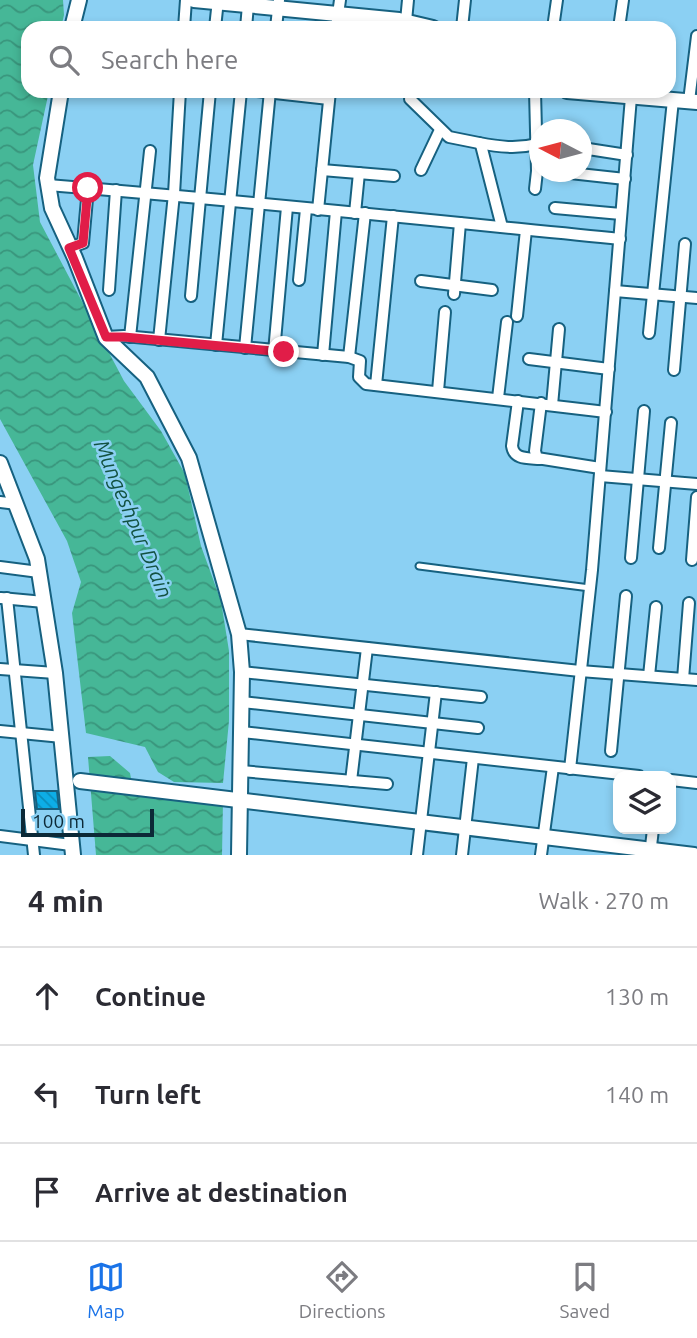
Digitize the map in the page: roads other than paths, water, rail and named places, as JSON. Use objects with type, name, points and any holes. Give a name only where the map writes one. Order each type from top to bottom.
[{"type":"street","points":[[74,21],[79,0]]},
{"type":"street","points":[[184,21],[186,0]]},
{"type":"street","points":[[194,0],[248,5],[279,4],[405,21],[408,0]]},
{"type":"street","points":[[463,21],[465,0]]},
{"type":"street","points":[[554,21],[557,0]]},
{"type":"street","points":[[620,21],[623,0]]},
{"type":"street","points":[[216,21],[218,1]]},
{"type":"street","points":[[247,21],[248,5]]},
{"type":"street","points":[[645,98],[693,102],[697,36]]},
{"type":"street","points":[[60,98],[48,173],[52,208],[106,337],[147,377],[189,458],[239,634],[242,672],[242,771],[236,800],[239,855]]},
{"type":"street","points":[[159,340],[174,194],[180,98]]},
{"type":"street","points":[[191,296],[209,98]]},
{"type":"street","points":[[216,345],[240,98]]},
{"type":"street","points":[[245,348],[268,98]]},
{"type":"street","points":[[318,210],[330,98]]},
{"type":"street","points":[[535,98],[537,119]]},
{"type":"street","points":[[570,769],[606,412],[631,98]]},
{"type":"street","points":[[410,99],[449,136],[504,148],[529,144]]},
{"type":"street","points":[[649,333],[673,100]]},
{"type":"street","points":[[421,170],[440,130]]},
{"type":"street","points":[[479,143],[502,227]]},
{"type":"street","points":[[130,337],[150,150]]},
{"type":"street","points":[[592,150],[626,155]]},
{"type":"street","points":[[323,170],[394,176]]},
{"type":"street","points":[[349,357],[360,213],[359,173]]},
{"type":"street","points":[[592,175],[625,179]]},
{"type":"street","points":[[535,189],[536,182]]},
{"type":"street","points":[[48,185],[174,194],[620,239]]},
{"type":"street","points":[[69,248],[83,243],[88,188]]},
{"type":"street","points":[[109,290],[116,190]]},
{"type":"street","points":[[274,352],[287,207]]},
{"type":"street","points":[[555,208],[621,214]]},
{"type":"street","points":[[299,281],[306,209]]},
{"type":"street","points":[[323,355],[336,211]]},
{"type":"street","points":[[376,385],[393,216]]},
{"type":"street","points":[[454,289],[460,223]]},
{"type":"street","points":[[498,398],[526,230]]},
{"type":"street","points":[[674,370],[685,244]]},
{"type":"street","points":[[421,281],[454,289],[492,290]]},
{"type":"street","points":[[615,291],[697,298]]},
{"type":"street","points":[[438,391],[445,312]]},
{"type":"street","points":[[540,460],[535,451],[556,362],[559,329]]},
{"type":"street","points":[[106,337],[349,357],[360,361],[361,382],[606,412]]},
{"type":"street","points":[[529,359],[609,369]]},
{"type":"street","points":[[518,401],[513,453],[517,457],[637,479],[697,484]]},
{"type":"street","points":[[631,558],[644,411]]},
{"type":"street","points":[[659,548],[671,423]]},
{"type":"street","points":[[0,463],[37,559],[55,673],[72,850],[32,840],[0,836]]},
{"type":"street","points":[[692,560],[697,497]]},
{"type":"street","points":[[0,502],[17,504]]},
{"type":"street","points":[[0,567],[39,572]]},
{"type":"street","points":[[611,751],[626,596]]},
{"type":"street","points":[[34,855],[14,670],[3,598],[44,602]]},
{"type":"street","points":[[683,679],[689,603]]},
{"type":"street","points":[[649,676],[656,607]]},
{"type":"street","points":[[239,634],[580,671],[697,680]]},
{"type":"street","points":[[351,781],[367,648]]},
{"type":"street","points":[[0,669],[55,673]]},
{"type":"street","points":[[242,672],[481,697]]},
{"type":"street","points":[[417,855],[436,692]]},
{"type":"street","points":[[242,702],[478,728]]},
{"type":"street","points":[[0,731],[62,737]]},
{"type":"street","points":[[242,732],[613,773]]},
{"type":"street","points":[[462,855],[473,758]]},
{"type":"street","points":[[541,855],[553,767]]},
{"type":"street","points":[[242,771],[387,784]]},
{"type":"street","points":[[65,780],[421,824],[543,836],[650,852],[694,855]]},
{"type":"street","points":[[676,781],[697,783]]},
{"type":"street","points":[[650,852],[652,834]]},
{"type":"lane","points":[[419,566],[590,588]]},
{"type":"water","name":"Mungeshpur Drain","points":[[0,0],[63,0],[63,21],[21,21],[21,98],[47,98],[33,165],[40,222],[124,381],[161,431],[185,474],[201,546],[221,601],[229,651],[229,721],[223,783],[174,782],[158,772],[145,747],[86,733],[72,613],[81,582],[67,541],[0,419]]},
{"type":"water","points":[[110,756],[130,773],[134,794],[160,799],[223,801],[222,855],[96,855],[88,757]]}]
